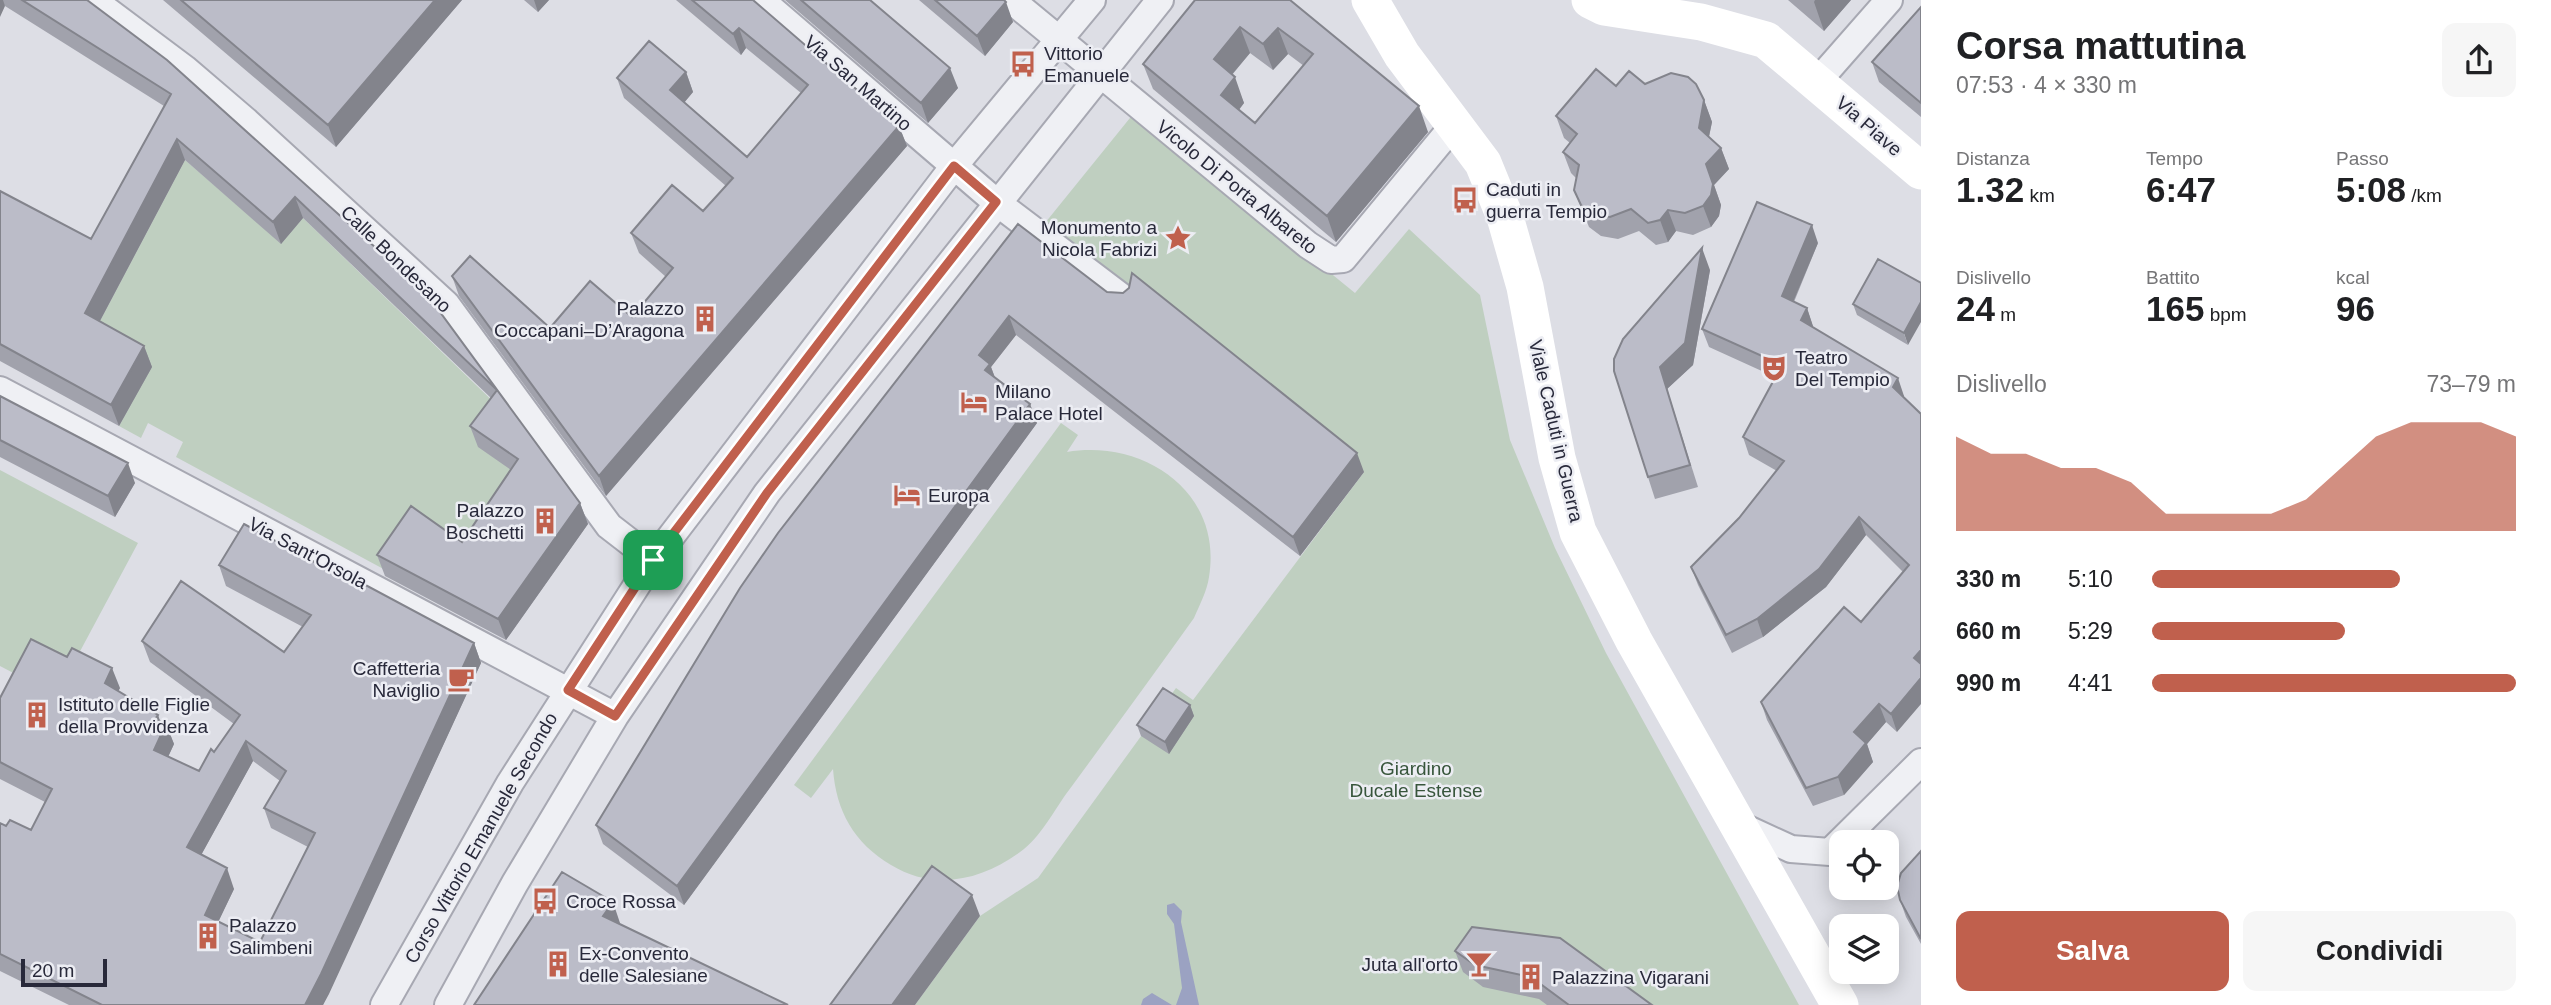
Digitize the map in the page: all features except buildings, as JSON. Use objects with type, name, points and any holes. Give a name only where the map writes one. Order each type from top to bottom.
[{"type":"main road","name":"Viale Caduti in Guerra","points":[[1370,0],[1402,55],[1483,163],[1505,217],[1525,287],[1557,458],[1578,532],[1640,651],[1840,1005]]},
{"type":"main road","name":"Via Piave","points":[[1590,0],[1604,7],[1739,30],[1766,40],[1921,171]]},
{"type":"street","name":"Calle Bondesano","points":[[93,0],[226,104],[446,304],[609,526],[653,560]]},
{"type":"street","name":"Via San Martino","points":[[761,0],[954,166]]},
{"type":"street","points":[[1010,0],[1098,74]]},
{"type":"street","name":"Corso Vittorio Emanuele Secondo","points":[[384,1005],[510,783],[653,560],[954,166],[1092,0]]},
{"type":"street","points":[[448,1005],[515,883],[615,716],[767,493],[1098,74],[1160,0]]},
{"type":"street","points":[[1817,82],[1889,0]]},
{"type":"street","name":"Vicolo Di Porta Albareto","points":[[1098,74],[1308,245],[1331,260],[1343,259],[1454,125]]},
{"type":"street","points":[[954,166],[996,202],[1123,298]]},
{"type":"street","name":"Via Sant'Orsola","points":[[0,390],[615,716]]},
{"type":"street","points":[[1741,826],[1791,849],[1830,852],[1921,762]]},
{"type":"green space","name":"Giardino Ducale Estense","points":[[1134,113],[1355,293],[1409,229],[1480,295],[1510,440],[1555,548],[1606,653],[1799,1005],[915,1005],[980,916],[1038,878],[1176,688],[1193,700],[1364,472],[1139,292],[1045,223]]},
{"type":"green space","points":[[185,160],[281,243],[303,218],[504,412],[526,481],[470,563],[389,572],[176,457],[183,442],[148,423],[141,438],[119,426],[151,367],[93,334]]},
{"type":"green space","points":[[1061,423],[1078,435],[1067,452],[1096,450],[1124,454],[1149,463],[1172,478],[1191,497],[1204,520],[1210,547],[1209,577],[1205,592],[1194,618],[1031,843],[1009,860],[976,875],[942,880],[908,873],[878,856],[857,836],[838,799],[833,769],[811,798],[794,785]]},
{"type":"green space","points":[[0,470],[138,543],[70,670],[23,678],[0,666]]},
{"type":"water","points":[[1174,903],[1182,911],[1181,922],[1199,1005],[1176,1005],[1182,988],[1174,924],[1167,914],[1167,905]]},
{"type":"water","points":[[1152,993],[1172,1005],[1141,1005],[1143,999]]},
{"type":"place","name":"Vittorio Emanuele","points":[[1023,64]]},
{"type":"place","name":"Caduti in guerra Tempio","points":[[1465,200]]},
{"type":"place","name":"Monumento a Nicola Fabrizi","points":[[1178,238]]},
{"type":"place","name":"Palazzo Coccapani–D’Aragona","points":[[705,319]]},
{"type":"place","name":"Teatro Del Tempio","points":[[1774,368]]},
{"type":"place","name":"Milano Palace Hotel","points":[[974,402]]},
{"type":"place","name":"Europa","points":[[907,495]]},
{"type":"place","name":"Palazzo Boschetti","points":[[545,521]]},
{"type":"place","name":"Caffetteria Naviglio","points":[[461,679]]},
{"type":"place","name":"Istituto delle Figlie della Provvidenza","points":[[37,715]]},
{"type":"place","name":"Croce Rossa","points":[[545,901]]},
{"type":"place","name":"Palazzo Salimbeni","points":[[208,936]]},
{"type":"place","name":"Ex-Convento delle Salesiane","points":[[558,964]]},
{"type":"place","name":"Juta all'orto","points":[[1479,964]]},
{"type":"place","name":"Palazzina Vigarani","points":[[1531,977]]},
{"type":"route","points":[[954,166],[996,202],[767,493],[615,716],[568,690],[653,560],[954,166]]}]
